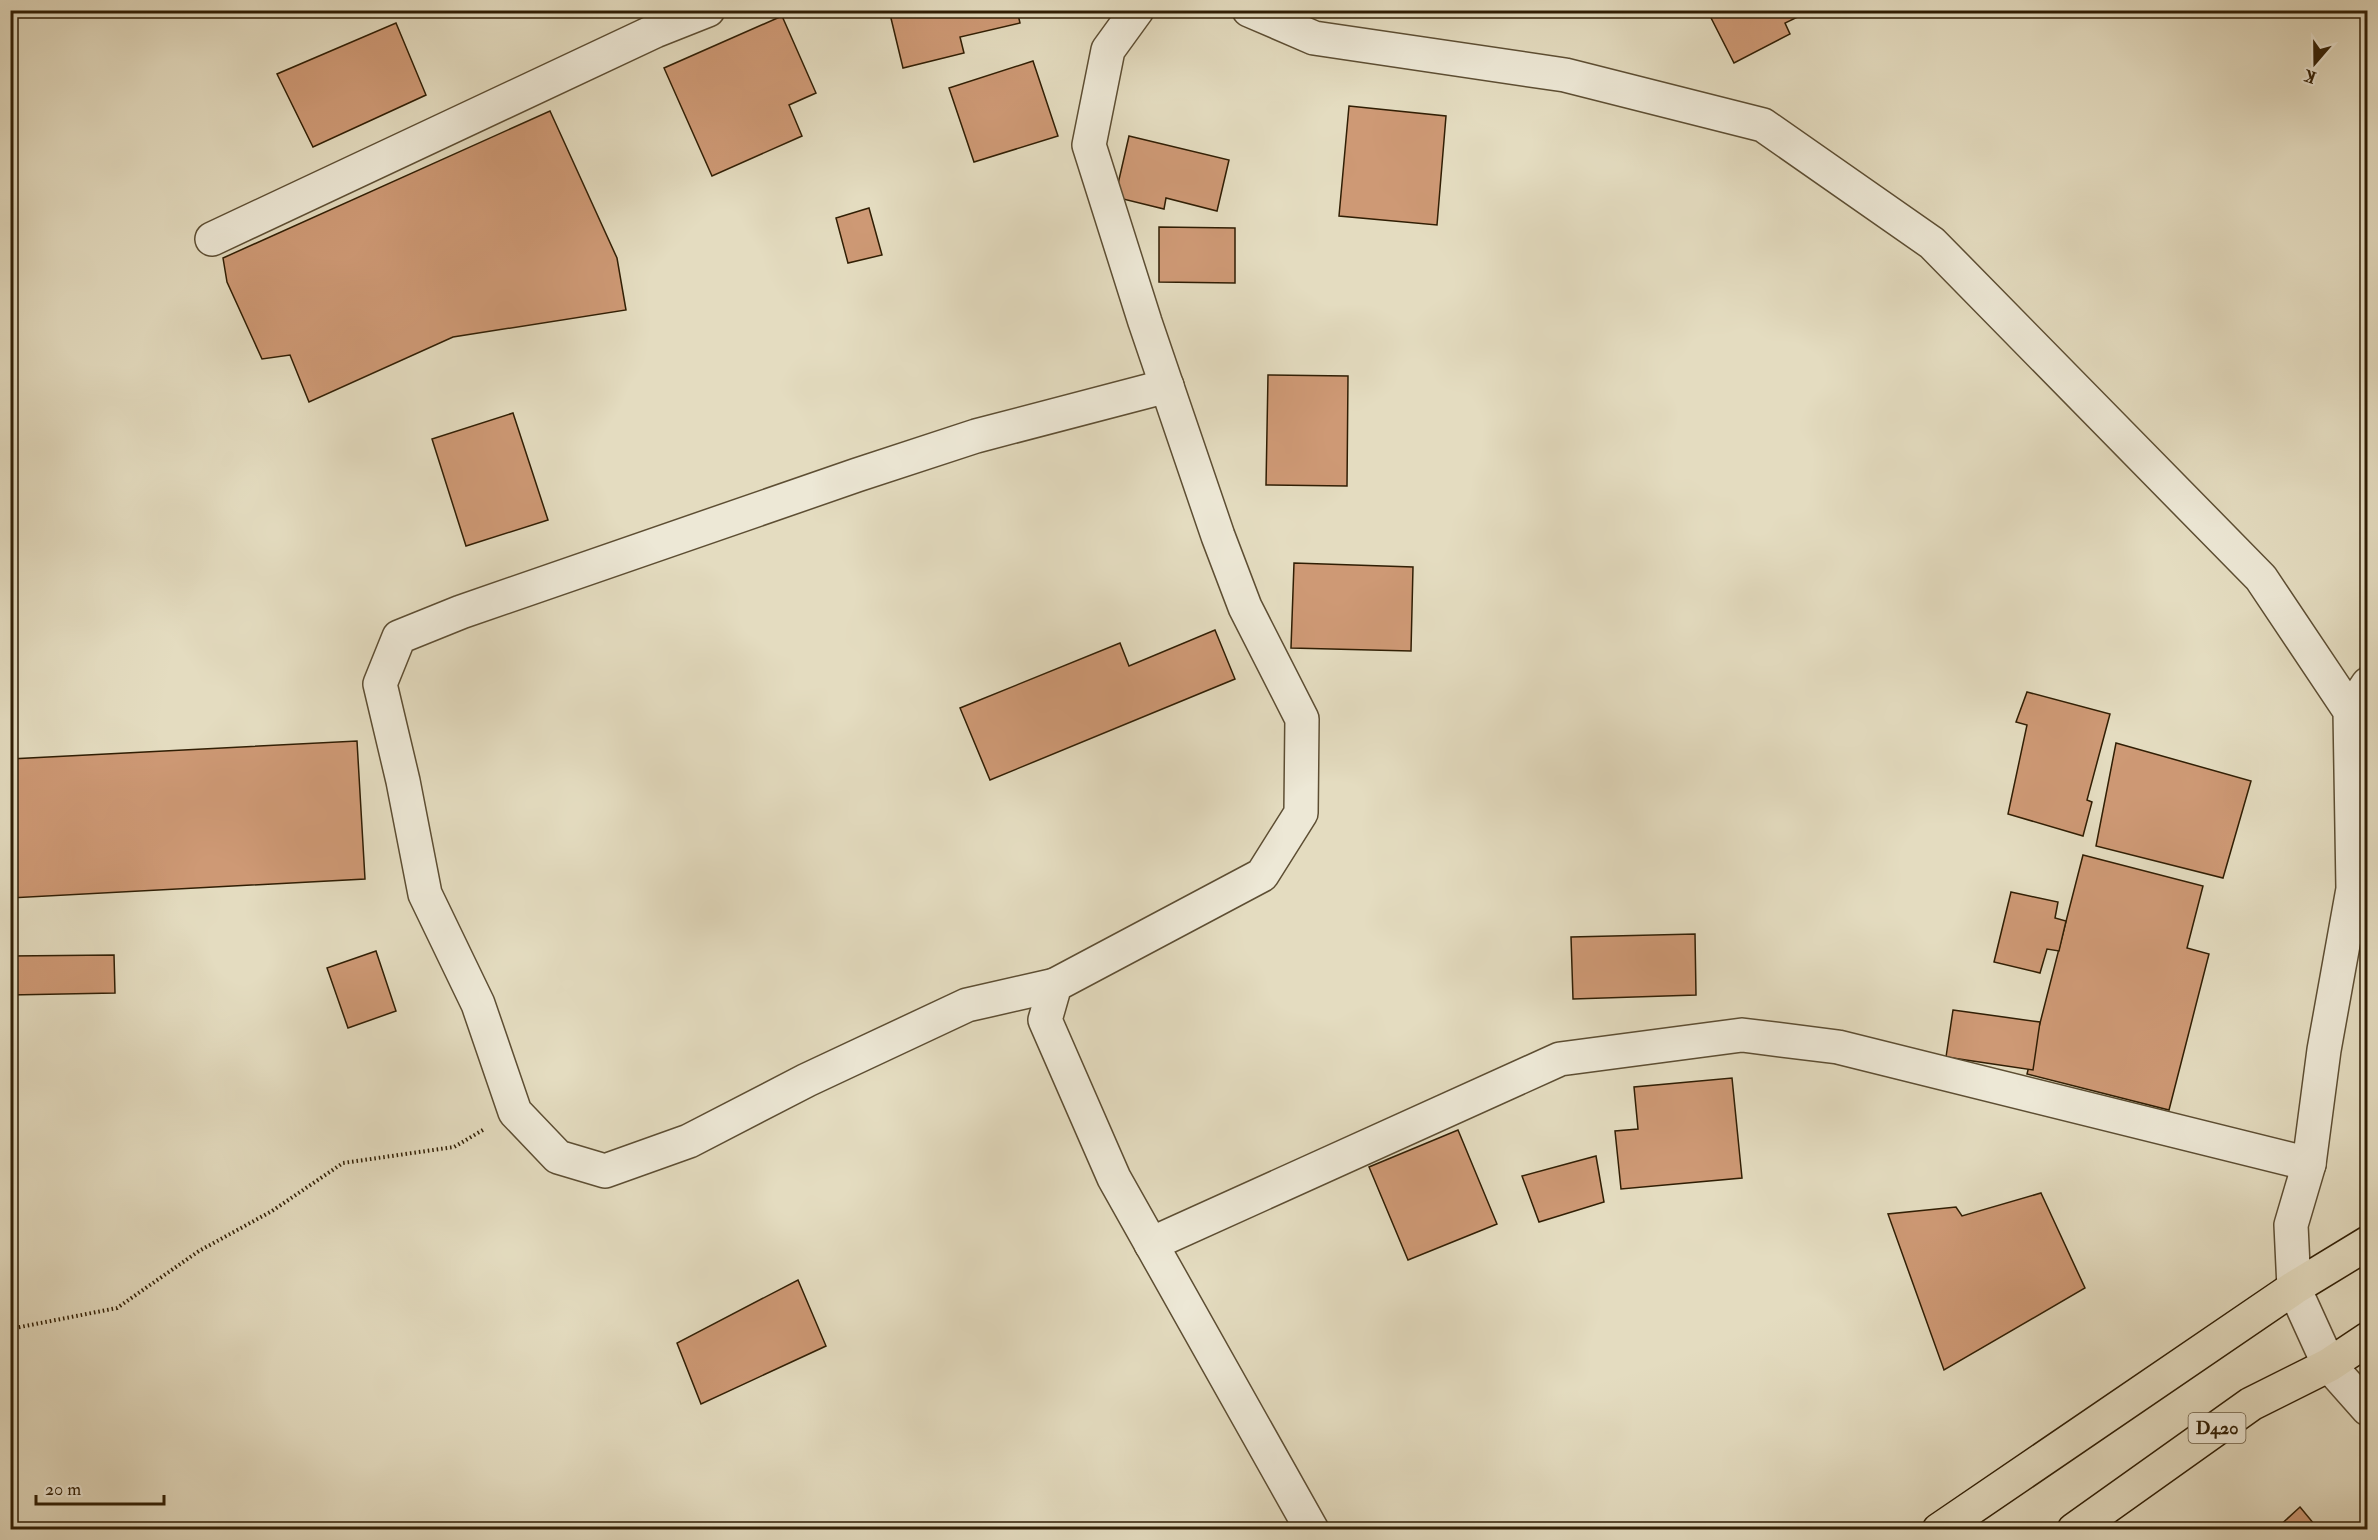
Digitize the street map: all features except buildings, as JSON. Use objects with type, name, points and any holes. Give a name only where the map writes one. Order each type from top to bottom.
[{"type":"highway","points":[[1939,1530],[2294,1288],[2367,1243]]},
{"type":"highway","name":"D420","points":[[2074,1530],[2251,1404],[2328,1365],[2367,1339]]},
{"type":"street","points":[[212,239],[656,31],[708,10]]},
{"type":"street","points":[[1137,10],[1108,50],[1089,146],[1167,386],[1245,608],[1302,719],[1301,813],[1262,875],[1055,985],[967,1005],[807,1080],[689,1141],[605,1171],[558,1157],[515,1112],[478,1004],[425,894],[403,781],[380,684],[399,637],[461,612],[868,471],[976,436],[1167,386]]},
{"type":"street","points":[[1249,10],[1314,38],[1566,75],[1763,125],[1932,243],[2261,578],[2359,697],[2353,889],[2324,1050],[2309,1164],[2292,1225],[2294,1288],[2328,1365],[2367,1409]]},
{"type":"street","points":[[1055,985],[1045,1020],[1114,1178],[1312,1530]]},
{"type":"street","points":[[1151,1244],[1560,1059],[1742,1035],[1838,1047],[2309,1164]]},
{"type":"path","points":[[10,1329],[117,1308],[199,1251],[272,1211],[343,1163],[454,1147],[515,1112]]}]
